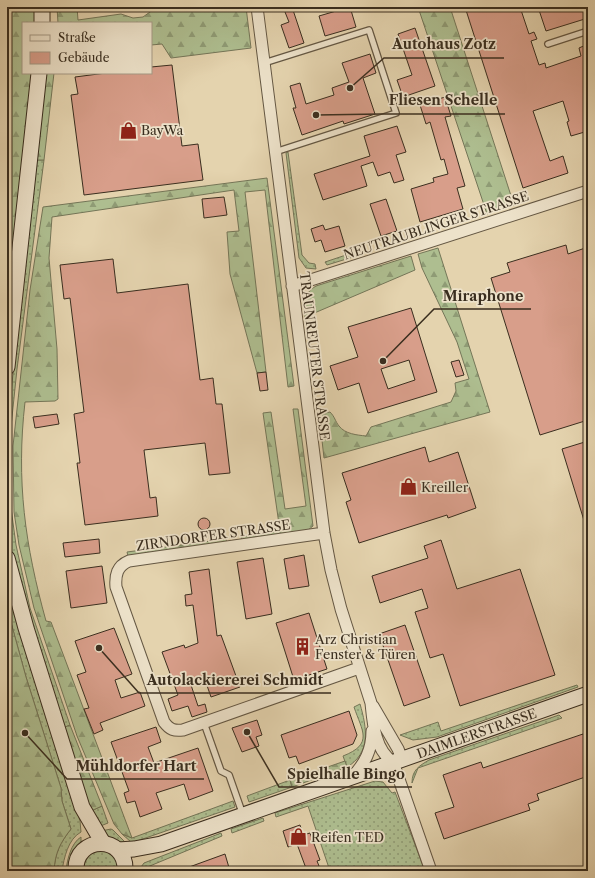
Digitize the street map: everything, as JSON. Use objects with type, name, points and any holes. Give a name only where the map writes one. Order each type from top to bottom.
[{"type":"main road","points":[[42,7],[42,22]]},
{"type":"main road","points":[[7,367],[39,74]]},
{"type":"main road","points":[[7,558],[26,628],[82,807],[86,848]]},
{"type":"main road","name":"DAIMLERSTRASSE","points":[[118,850],[134,849],[161,844],[588,694]]},
{"type":"main road","points":[[82,807],[103,843]]},
{"type":"main road","points":[[76,871],[78,859],[86,848],[94,844],[103,843],[118,850],[123,858],[126,871]]},
{"type":"main road","name":"DAIMLERSTRASSE","points":[[126,871],[132,864],[161,844]]},
{"type":"street","name":"TRAUNREUTER STRASSE","points":[[257,7],[324,534],[341,609],[371,703],[398,749],[398,761],[383,754],[380,748],[372,716]]},
{"type":"street","name":"NEUTRAUBLINGER STRASSE","points":[[292,286],[588,191]]},
{"type":"street","name":"ZIRNDORFER STRASSE","points":[[324,534],[129,561],[120,567],[117,573],[116,587],[164,722],[169,728],[175,730],[183,730],[204,723],[360,668]]},
{"type":"street","name":"TRAUNREUTER STRASSE","points":[[351,777],[361,768],[370,750],[372,716],[371,703]]},
{"type":"street","points":[[398,761],[431,871]]},
{"type":"lane","points":[[264,64],[369,30],[396,113],[275,152]]},
{"type":"lane","points":[[548,44],[588,31]]},
{"type":"lane","points":[[204,723],[221,771],[229,775],[244,815]]},
{"type":"green space","points":[[7,7],[36,7],[36,22],[22,22],[22,74],[33,74],[7,319]]},
{"type":"green space","points":[[57,7],[77,7],[78,20],[121,14],[133,18],[143,17],[157,7],[246,7],[251,48],[171,58],[162,44],[152,45],[152,22],[58,22]]},
{"type":"green space","points":[[418,7],[450,7],[514,205],[487,214]]},
{"type":"green space","points":[[45,74],[54,74],[44,160],[36,160]]},
{"type":"green space","points":[[288,152],[302,255],[309,263],[315,264],[316,269],[306,268],[299,258],[286,153]]},
{"type":"green space","points":[[36,160],[44,160],[17,369],[9,446],[9,493],[16,545],[30,608],[70,725],[63,728],[12,556],[7,526],[7,430]]},
{"type":"green space","points":[[267,178],[294,386],[288,387],[265,190],[245,192],[266,372],[257,373],[230,274],[227,232],[239,231],[234,190],[52,217],[49,258],[57,349],[58,399],[55,401],[25,402],[22,431],[22,486],[24,513],[33,566],[46,621],[51,622],[132,838],[122,834],[114,824],[77,736],[34,608],[19,545],[14,512],[13,446],[30,290],[43,207]]},
{"type":"green space","points":[[438,248],[490,412],[324,458],[319,414],[330,412],[344,431],[351,434],[366,436],[371,427],[451,402],[456,391],[455,383],[469,379],[457,342],[422,268],[418,254]]},
{"type":"green space","points":[[352,253],[353,257],[327,265],[325,262]]},
{"type":"green space","points":[[411,256],[415,270],[305,317],[304,303],[306,296],[316,286]]},
{"type":"green space","points":[[293,409],[298,409],[313,526],[308,530],[242,541],[241,537],[280,531],[263,413],[271,412],[285,509],[306,506]]},
{"type":"green space","points":[[226,539],[227,543],[128,556],[127,552]]},
{"type":"green space","points":[[7,582],[80,821],[81,832],[70,844],[65,855],[62,871],[54,871],[57,853],[71,829],[62,801],[61,788],[26,677],[7,608]]},
{"type":"green space","points":[[7,608],[26,677],[61,788],[62,801],[71,829],[59,848],[54,871],[7,871]]},
{"type":"green space","points":[[577,685],[578,687],[437,737],[413,740],[400,735],[438,722],[441,731]]},
{"type":"green space","points":[[360,704],[365,731],[364,747],[355,761],[347,767],[343,756],[359,747],[362,742],[362,730],[354,707]]},
{"type":"green space","points":[[559,715],[562,718],[418,768],[429,760]]},
{"type":"green space","points":[[70,725],[102,806],[91,811],[63,728]]},
{"type":"green space","points":[[345,761],[347,767],[292,787],[290,780]]},
{"type":"green space","points":[[418,768],[412,783],[413,775]]},
{"type":"green space","points":[[290,780],[292,787],[249,802],[247,796]]},
{"type":"green space","points":[[375,781],[383,782],[392,793],[395,792],[425,871],[330,871],[308,806],[276,817],[275,813]]},
{"type":"green space","points":[[233,801],[235,807],[134,842],[131,842],[122,834],[132,838]]},
{"type":"green space","points":[[102,806],[108,823],[98,827],[91,811]]},
{"type":"green space","points":[[263,818],[264,821],[232,833],[231,829]]},
{"type":"green space","points":[[111,829],[125,842],[122,844],[107,837],[101,831]]},
{"type":"green space","points":[[221,833],[222,836],[141,871],[141,867],[144,863]]},
{"type":"green space","points":[[81,837],[81,845],[69,871],[66,871],[72,847]]},
{"type":"green space","points":[[102,849],[114,855],[120,871],[83,871],[86,859]]},
{"type":"building","points":[[283,7],[292,7],[304,43],[289,48],[281,25],[289,22]]},
{"type":"building","points":[[350,7],[356,27],[325,36],[319,16]]},
{"type":"building","points":[[465,7],[520,7],[529,34],[534,32],[537,39],[531,41],[539,65],[545,63],[546,68],[581,56],[579,48],[588,44],[588,131],[571,136],[567,122],[569,121],[563,101],[533,111],[550,161],[563,156],[568,173],[523,188]]},
{"type":"building","points":[[538,7],[588,7],[588,18],[546,31]]},
{"type":"building","points":[[415,28],[435,86],[403,97],[397,80],[412,75],[398,34]]},
{"type":"building","points":[[370,54],[376,73],[363,78],[375,114],[344,124],[343,121],[302,135],[293,108],[296,108],[290,86],[300,83],[306,104],[334,95],[332,88],[349,82],[342,63]]},
{"type":"building","name":"BayWa","points":[[172,65],[182,146],[198,144],[203,180],[84,195],[71,95],[78,94],[75,77],[98,74],[152,74],[152,67]]},
{"type":"building","points":[[445,97],[451,116],[445,117],[465,186],[457,188],[463,209],[420,222],[411,189],[434,182],[433,178],[448,174],[444,159],[441,160],[430,122],[426,124],[420,105]]},
{"type":"building","points":[[397,126],[406,152],[396,155],[404,180],[394,183],[390,172],[378,176],[373,162],[361,166],[367,186],[323,200],[314,174],[370,156],[364,136]]},
{"type":"building","points":[[224,197],[227,215],[204,218],[202,199]]},
{"type":"building","points":[[386,199],[397,231],[381,236],[370,204]]},
{"type":"building","points":[[323,225],[325,230],[339,226],[345,246],[325,252],[321,240],[315,242],[311,229]]},
{"type":"building","points":[[566,245],[568,254],[588,247],[588,420],[540,435],[491,278],[510,272],[507,263]]},
{"type":"building","points":[[113,259],[117,293],[188,284],[200,380],[213,378],[216,404],[222,404],[230,473],[209,475],[205,443],[144,450],[150,498],[156,497],[158,516],[85,525],[77,463],[80,463],[74,414],[84,412],[70,298],[64,299],[60,265]]},
{"type":"building","points":[[411,308],[437,392],[368,413],[359,383],[338,390],[330,366],[358,357],[348,327]],"holes":[[[409,360],[415,380],[388,389],[381,369]]]},
{"type":"building","points":[[459,360],[464,375],[456,377],[451,362]]},
{"type":"building","points":[[266,372],[268,390],[260,391],[257,373]]},
{"type":"building","points":[[57,414],[59,424],[35,428],[33,417]]},
{"type":"building","points":[[588,441],[588,527],[586,527],[562,449]]},
{"type":"building","name":"Kreiller","points":[[425,447],[429,462],[458,452],[476,508],[448,518],[447,515],[359,543],[346,502],[351,500],[342,473]]},
{"type":"building","points":[[202,518],[206,518],[210,524],[206,530],[202,530],[198,526],[198,522]]},
{"type":"building","points":[[99,539],[100,553],[65,557],[63,543]]},
{"type":"building","points":[[441,540],[457,589],[520,569],[555,675],[460,706],[443,654],[430,658],[415,612],[428,608],[422,589],[380,603],[372,576],[428,558],[424,546]]},
{"type":"building","points":[[304,555],[309,586],[289,589],[284,559]]},
{"type":"building","points":[[263,558],[272,614],[246,619],[237,562]]},
{"type":"building","points":[[102,566],[107,603],[71,608],[66,571]]},
{"type":"building","points":[[209,569],[217,636],[221,635],[240,687],[211,697],[204,677],[190,682],[198,706],[205,704],[207,712],[192,717],[188,706],[172,711],[168,699],[178,695],[162,652],[184,645],[185,648],[198,643],[193,605],[186,606],[185,595],[192,594],[189,572]]},
{"type":"building","name":"Arz Christian Fenster & Türen","points":[[309,613],[327,669],[294,680],[276,623]]},
{"type":"building","points":[[405,625],[430,697],[404,706],[379,634]]},
{"type":"building","points":[[114,628],[132,674],[115,680],[121,698],[140,692],[145,706],[100,723],[103,730],[94,734],[84,709],[89,708],[77,675],[86,672],[75,641]]},
{"type":"building","points":[[349,711],[357,735],[353,744],[299,764],[296,756],[289,758],[281,735]]},
{"type":"building","points":[[257,720],[262,735],[256,737],[259,746],[242,752],[232,728]]},
{"type":"building","points":[[156,727],[161,742],[148,747],[154,763],[198,748],[213,791],[189,800],[184,784],[156,793],[162,809],[140,817],[135,801],[127,803],[124,793],[129,791],[111,742]]},
{"type":"building","points":[[583,734],[588,749],[588,776],[537,794],[539,800],[528,804],[530,810],[444,839],[435,813],[454,807],[443,775],[481,762],[483,768]]},
{"type":"building","points":[[300,825],[303,835],[310,833],[320,860],[317,861],[321,871],[307,871],[297,844],[288,847],[283,831]]},
{"type":"building","points":[[225,854],[230,871],[181,871],[181,870]]},
{"type":"place","name":"Autohaus Zotz","points":[[350,88]]},
{"type":"place","name":"Fliesen Schelle","points":[[316,115]]},
{"type":"place","name":"BayWa","points":[[128,130]]},
{"type":"place","name":"Miraphone","points":[[383,361]]},
{"type":"place","name":"Kreiller","points":[[408,487]]},
{"type":"place","name":"Arz Christian Fenster & Türen","points":[[302,646]]},
{"type":"place","name":"Autolackiererei Schmidt","points":[[99,648]]},
{"type":"place","name":"Spielhalle Bingo","points":[[247,732]]},
{"type":"place","name":"Mühldorfer Hart","points":[[25,733]]},
{"type":"place","name":"Reifen TED","points":[[298,837]]}]
